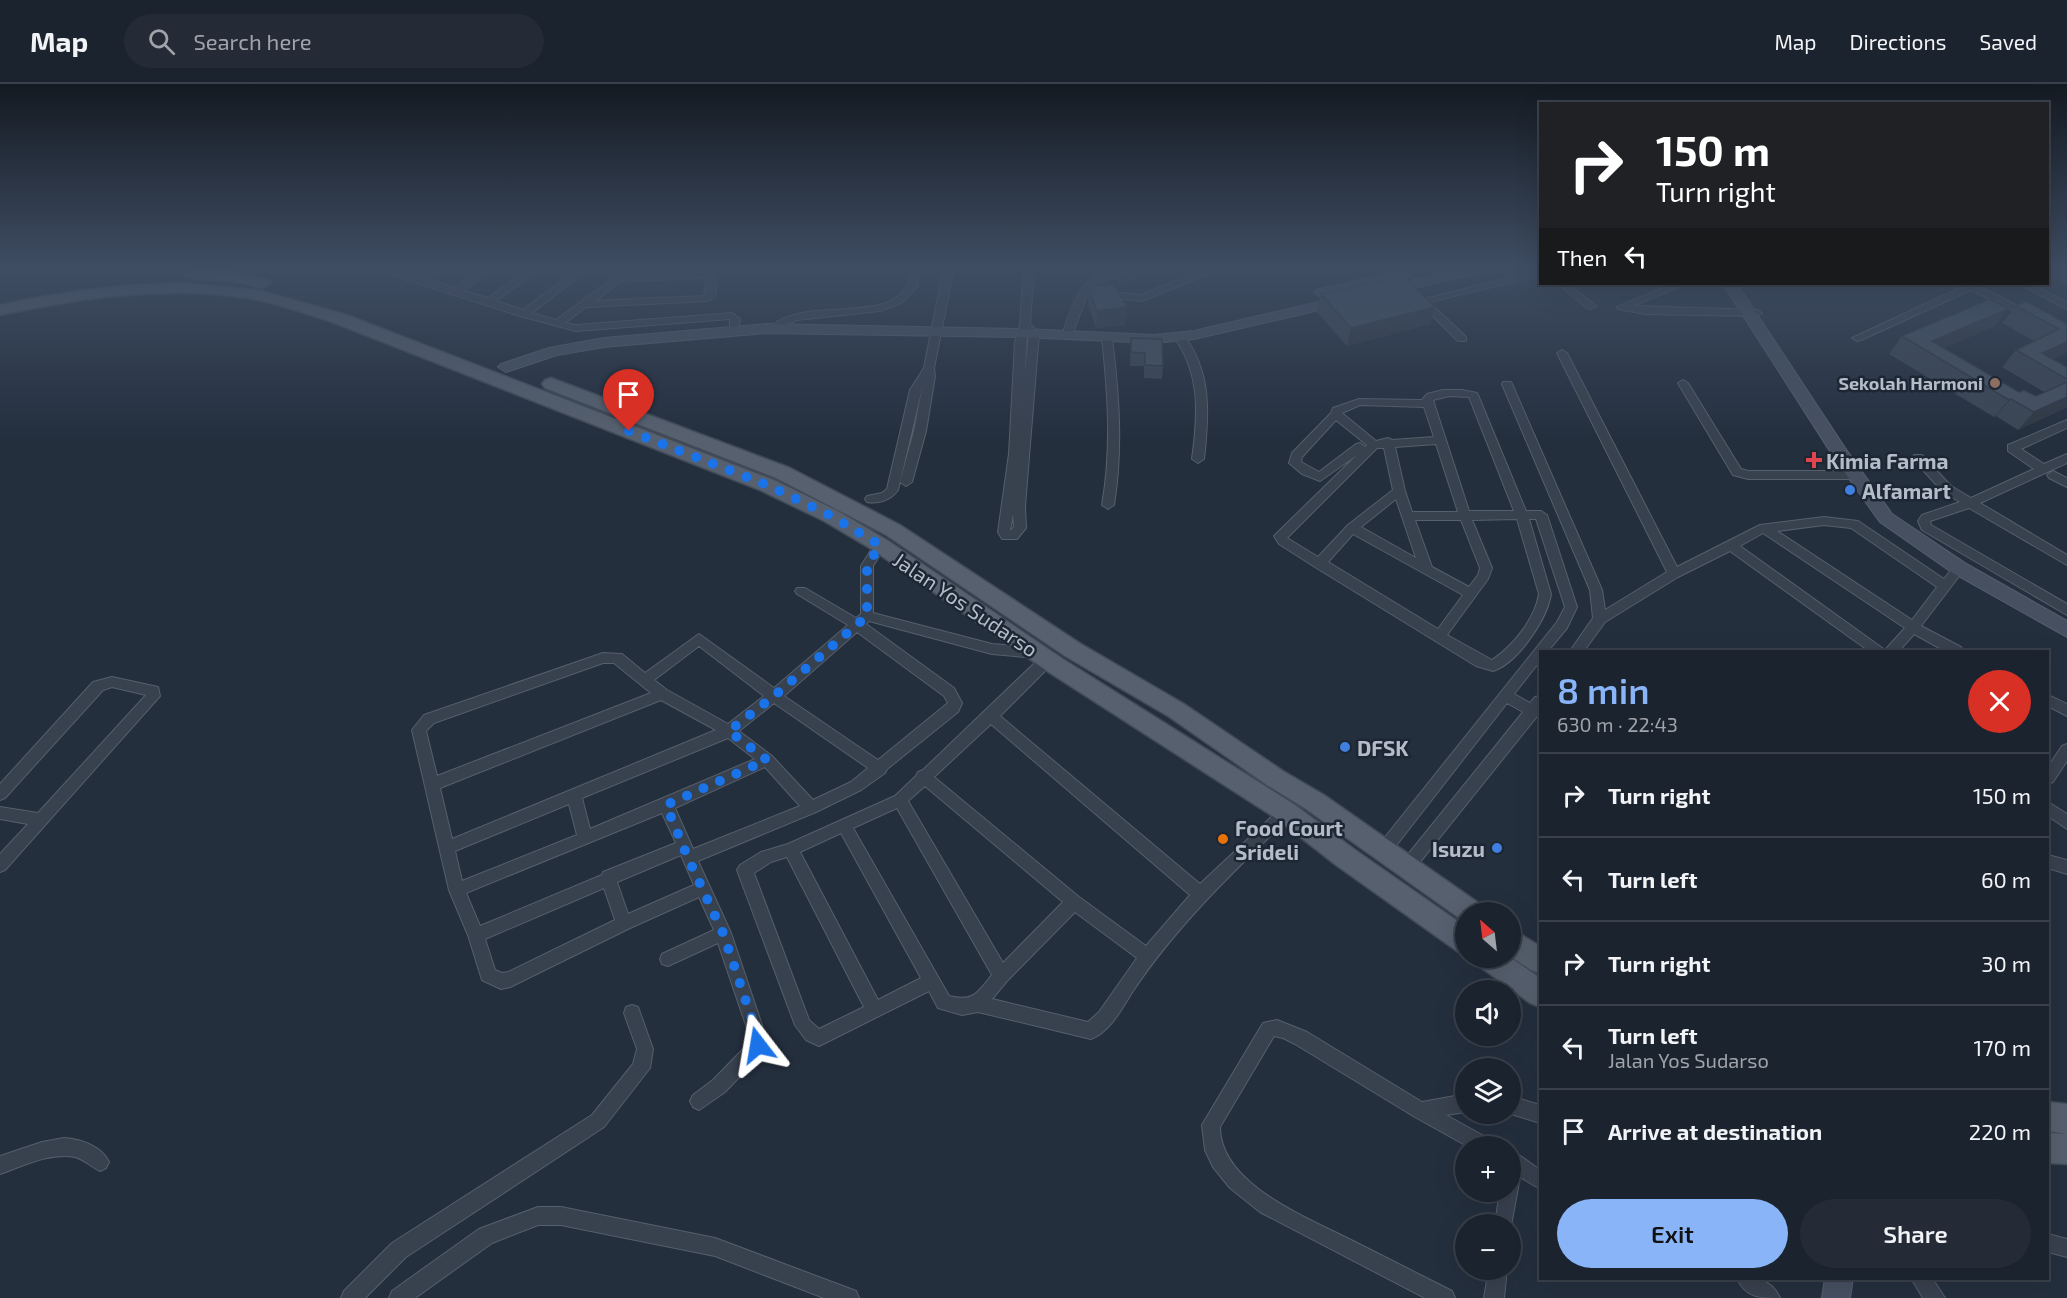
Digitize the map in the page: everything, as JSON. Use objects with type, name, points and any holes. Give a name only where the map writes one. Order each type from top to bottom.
[{"type":"main road","name":"Jalan Yos Sudarso","points":[[353,324],[730,462],[783,473],[880,545],[1042,657],[1266,786],[1315,802],[1457,902]]},
{"type":"main road","name":"Jalan Yos Sudarso","points":[[397,324],[506,367],[730,462]]},
{"type":"main road","points":[[506,367],[552,351],[646,330],[734,331],[777,326],[802,330],[1027,330],[1107,338],[1186,336],[1236,324]]},
{"type":"main road","points":[[1761,324],[1854,475],[1886,518],[1927,549],[2067,630]]},
{"type":"main road","points":[[1762,324],[1895,513],[2067,620]]},
{"type":"main road","name":"Jalan Yos Sudarso","points":[[829,506],[893,530],[1073,650],[1176,710],[1266,786],[1286,812],[1345,857],[1455,934]]},
{"type":"main road","points":[[1345,857],[1362,837]]},
{"type":"main road","points":[[1521,948],[1539,960]]},
{"type":"main road","points":[[1503,968],[1539,993]]},
{"type":"main road","points":[[2049,1118],[2067,1119]]},
{"type":"main road","points":[[2049,1148],[2067,1149]]},
{"type":"main road","points":[[1836,1298],[1839,1280]]},
{"type":"street","points":[[557,324],[576,328],[646,330],[645,324]]},
{"type":"street","points":[[777,326],[781,324]]},
{"type":"street","points":[[906,482],[920,431],[930,376],[929,368],[939,324]]},
{"type":"street","points":[[1027,324],[1027,330],[1019,506],[1020,528],[1010,537],[1004,532],[1010,492],[1020,374],[1027,330]]},
{"type":"street","points":[[1067,335],[1071,324]]},
{"type":"street","points":[[1446,324],[1462,339]]},
{"type":"street","points":[[1857,338],[1888,324]]},
{"type":"street","points":[[1186,336],[1199,379],[1201,432],[1198,459]]},
{"type":"street","points":[[1107,338],[1116,428],[1114,472],[1108,505]]},
{"type":"street","points":[[1562,353],[1674,574]]},
{"type":"street","points":[[871,499],[883,497],[892,490],[915,390],[929,368]]},
{"type":"street","points":[[1683,383],[1737,472],[1748,476],[1854,475]]},
{"type":"street","points":[[1507,384],[1596,590],[1600,619]]},
{"type":"street","points":[[1371,443],[1280,536],[1283,541],[1319,564],[1439,637],[1481,662],[1493,666],[1502,661],[1543,607],[1545,594],[1522,516],[1475,398],[1466,393],[1432,395],[1427,399],[1439,440],[1486,568],[1484,576],[1439,637]]},
{"type":"street","points":[[1428,404],[1359,402],[1337,410],[1336,414],[1296,456],[1294,461],[1299,467],[1316,476],[1323,476],[1371,443],[1439,440]]},
{"type":"street","points":[[1336,414],[1371,443]]},
{"type":"street","points":[[2067,424],[2012,448],[2067,483]]},
{"type":"street","points":[[1388,442],[1399,490],[1427,571]]},
{"type":"street","points":[[1918,458],[1947,489],[2067,561]]},
{"type":"street","points":[[2067,458],[2049,473],[1924,520],[1926,527],[1955,549],[2067,610]]},
{"type":"street","points":[[1319,564],[1352,528],[1399,490]]},
{"type":"street","points":[[1408,516],[1541,516],[1571,607],[1562,625],[1542,650]]},
{"type":"street","points":[[1578,650],[1600,619],[1674,574],[1764,528],[1824,521],[1854,524],[1945,585]]},
{"type":"street","points":[[1352,528],[1471,594]]},
{"type":"street","points":[[1764,528],[1913,627],[1954,650]]},
{"type":"street","points":[[446,848],[729,731],[774,696],[861,620],[867,566],[880,545]]},
{"type":"street","points":[[1730,545],[1878,650]]},
{"type":"street","points":[[1892,650],[1959,568]]},
{"type":"street","points":[[801,591],[861,620],[992,649],[1042,657]]},
{"type":"street","points":[[476,935],[608,877],[811,808],[856,786],[880,769],[953,708],[955,703],[948,692],[861,620]]},
{"type":"street","points":[[645,680],[699,639],[774,696],[880,769]]},
{"type":"street","points":[[1383,851],[1539,654]]},
{"type":"street","points":[[931,981],[819,1038],[812,1034],[803,1025],[745,870],[766,857],[791,849],[900,800],[923,776],[991,716],[1042,657]]},
{"type":"street","points":[[703,888],[624,923],[510,980],[501,981],[488,975],[476,935],[457,890],[419,730],[429,719],[603,658],[617,658],[662,694],[729,731],[767,760],[811,808]]},
{"type":"street","points":[[0,794],[98,686],[112,682],[153,691],[153,696],[0,865]]},
{"type":"street","points":[[431,785],[662,694]]},
{"type":"street","points":[[1407,867],[1537,706],[1506,696]]},
{"type":"street","points":[[2049,701],[2067,711]]},
{"type":"street","points":[[991,716],[1200,894]]},
{"type":"street","points":[[2049,777],[2067,750]]},
{"type":"street","points":[[457,890],[666,805],[767,760]]},
{"type":"street","points":[[923,776],[1074,902],[1147,956]]},
{"type":"street","points":[[574,795],[585,837]]},
{"type":"street","points":[[900,800],[1001,976]]},
{"type":"street","points":[[666,805],[723,933],[758,1037],[758,1045],[719,1086],[699,1101]]},
{"type":"street","points":[[2049,809],[2067,823]]},
{"type":"street","points":[[844,825],[944,1002],[962,1007],[978,1004],[1091,1031],[1105,1018],[1147,956],[1200,894],[1286,812]]},
{"type":"street","points":[[0,813],[41,820]]},
{"type":"street","points":[[791,849],[875,1011]]},
{"type":"street","points":[[2049,862],[2067,867]]},
{"type":"street","points":[[608,877],[624,923]]},
{"type":"street","points":[[978,1004],[1001,976],[1074,902]]},
{"type":"street","points":[[668,959],[723,933]]},
{"type":"street","points":[[351,1298],[399,1250],[598,1121],[641,1068],[645,1049],[632,1013]]},
{"type":"street","points":[[1445,1298],[1266,1206],[1239,1186],[1213,1148],[1209,1138],[1211,1125],[1269,1029],[1277,1028],[1301,1038],[1467,1136]]},
{"type":"street","points":[[1421,1111],[1455,1104]]},
{"type":"street","points":[[1521,1107],[1539,1114]]},
{"type":"street","points":[[0,1165],[49,1150],[68,1147],[83,1150],[100,1162]]},
{"type":"street","points":[[1521,1167],[1539,1179]]},
{"type":"street","points":[[399,1298],[486,1236],[538,1216],[561,1216],[715,1247],[849,1298]]},
{"type":"street","points":[[2049,1243],[2067,1248]]},
{"type":"street","points":[[1494,1298],[1496,1280]]},
{"type":"street","points":[[1748,1280],[1770,1298]]},
{"type":"street","points":[[1922,1280],[1935,1298]]},
{"type":"building","points":[[1347,324],[1368,324],[1351,328]]},
{"type":"building","points":[[1931,324],[1973,324],[1932,341],[2019,392],[2024,390],[2036,396],[2067,382],[2067,397],[2034,412],[2009,400],[1902,336]]},
{"type":"building","points":[[2049,324],[2067,324],[2067,342],[2042,353],[2067,367],[2067,379],[2016,350],[2059,329]]},
{"type":"building","points":[[1131,338],[1162,339],[1163,366],[1145,365],[1145,353],[1131,352]]},
{"type":"place","name":"Sekolah Harmoni","points":[[1995,383]]},
{"type":"place","name":"Kimia Farma","points":[[1814,460]]},
{"type":"place","name":"Alfamart","points":[[1850,490]]},
{"type":"place","name":"DFSK","points":[[1345,747]]},
{"type":"place","name":"Food Court Srideli","points":[[1223,839]]},
{"type":"place","name":"Isuzu","points":[[1497,848]]},
{"type":"route","points":[[629,431],[767,485],[831,516],[880,545],[867,566],[867,616],[774,696],[729,731],[767,760],[666,805],[723,933],[758,1037],[758,1045]]}]
